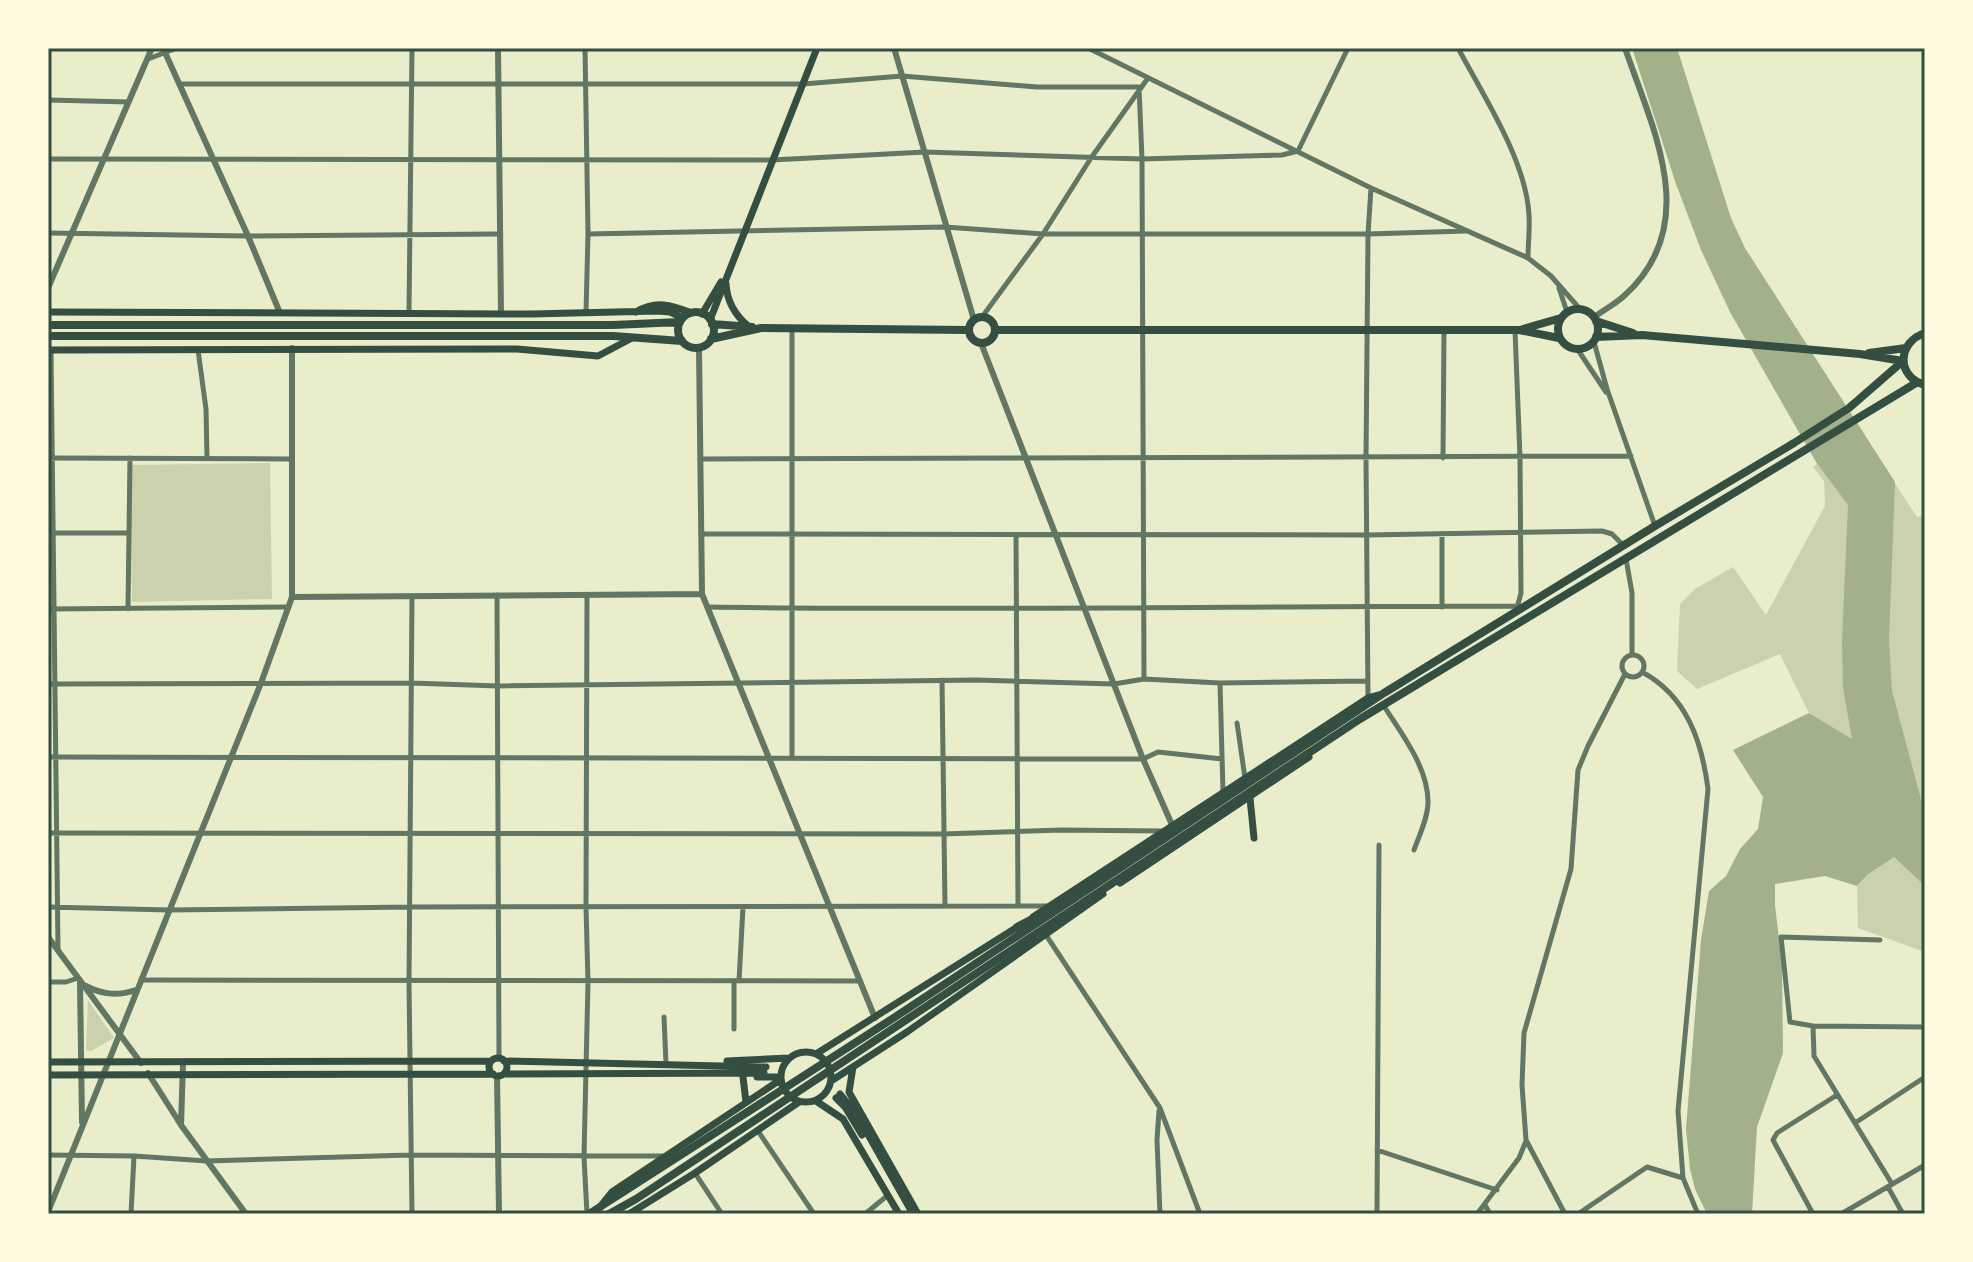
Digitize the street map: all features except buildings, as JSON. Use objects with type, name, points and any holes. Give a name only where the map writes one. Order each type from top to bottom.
[{"type":"main road","points":[[761,328],[711,339],[699,348],[689,347],[678,332],[697,319],[727,274],[817,48]]},
{"type":"main road","points":[[727,274],[727,296],[734,313],[748,326]]},
{"type":"main road","points":[[48,312],[634,313],[658,304],[673,306],[697,319],[711,339]]},
{"type":"main road","points":[[1517,330],[1580,309],[1595,319],[1642,335]]},
{"type":"main road","points":[[1564,315],[1558,324],[1559,338],[1567,347],[1578,350],[1595,340],[1642,335],[1860,354],[1903,361]]},
{"type":"main road","points":[[968,330],[978,318],[989,320],[995,330]]},
{"type":"main road","points":[[48,325],[613,325],[697,319],[761,328],[968,330]]},
{"type":"main road","points":[[1595,319],[1595,340]]},
{"type":"main road","points":[[968,330],[974,341],[981,343],[992,338],[995,330]]},
{"type":"main road","points":[[995,330],[1517,330],[1559,338]]},
{"type":"main road","points":[[588,1214],[731,1129],[895,1023],[1358,716],[1921,384],[1907,374],[1903,361],[1906,348],[1915,337],[1925,333]]},
{"type":"main road","points":[[48,336],[632,338],[682,341]]},
{"type":"main road","points":[[49,350],[517,349],[590,356],[603,354],[632,338]]},
{"type":"main road","points":[[1860,354],[1906,348]]},
{"type":"main road","points":[[816,1101],[831,1081],[1101,895],[1250,798],[1517,609],[1849,408],[1903,361]]},
{"type":"main road","points":[[816,1054],[1170,829],[1368,698],[1386,700]]},
{"type":"main road","points":[[1250,798],[1254,838]]},
{"type":"main road","points":[[1101,895],[1148,854]]},
{"type":"main road","points":[[1017,927],[1069,901],[1148,854]]},
{"type":"main road","points":[[895,1023],[1069,901]]},
{"type":"main road","points":[[48,1062],[183,1064],[498,1060],[684,1063],[789,1058],[802,1052],[816,1054],[828,1065],[831,1081],[857,1115],[913,1214]]},
{"type":"main road","points":[[789,1058],[780,1078],[785,1092],[799,1102]]},
{"type":"main road","points":[[498,1060],[489,1068],[498,1075]]},
{"type":"main road","points":[[498,1060],[507,1067],[498,1075]]},
{"type":"main road","points":[[48,1075],[679,1074],[765,1070],[684,1063]]},
{"type":"main road","points":[[842,1094],[853,1067]]},
{"type":"main road","points":[[679,1074],[780,1078]]},
{"type":"main road","points":[[743,1077],[746,1102]]},
{"type":"main road","points":[[599,1208],[612,1192],[780,1078]]},
{"type":"main road","points":[[633,1213],[799,1102],[816,1101],[843,1119],[899,1214]]},
{"type":"main road","points":[[609,1214],[636,1199],[731,1129]]},
{"type":"street","points":[[48,288],[152,48]]},
{"type":"street","points":[[148,59],[164,50],[177,48]]},
{"type":"street","points":[[409,311],[412,48]]},
{"type":"street","points":[[498,48],[501,313]]},
{"type":"street","points":[[585,48],[586,313]]},
{"type":"street","points":[[894,48],[945,227],[978,318]]},
{"type":"street","points":[[1088,48],[1371,188],[1528,258],[1557,283],[1580,309]]},
{"type":"street","points":[[1298,151],[1348,48]]},
{"type":"street","points":[[1458,48],[1519,174],[1529,213],[1528,258]]},
{"type":"street","points":[[1595,319],[1623,297],[1649,268],[1665,233],[1667,216],[1663,163],[1625,48]]},
{"type":"street","points":[[164,50],[280,313]]},
{"type":"street","points":[[180,84],[803,84],[902,76],[1037,87],[1139,87]]},
{"type":"street","points":[[978,318],[1043,234],[1091,158],[1148,78]]},
{"type":"street","points":[[1139,87],[1144,679]]},
{"type":"street","points":[[48,100],[129,102]]},
{"type":"street","points":[[48,159],[772,160],[925,152],[1142,159],[1270,156],[1298,151]]},
{"type":"street","points":[[1368,698],[1366,459],[1371,188]]},
{"type":"street","points":[[588,234],[945,227],[1043,234],[1466,231]]},
{"type":"street","points":[[48,233],[248,236],[498,234]]},
{"type":"street","points":[[1557,283],[1564,315]]},
{"type":"street","points":[[792,328],[792,756]]},
{"type":"street","points":[[1443,458],[1444,330]]},
{"type":"street","points":[[707,607],[1517,609],[1521,593],[1517,330]]},
{"type":"street","points":[[1595,340],[1611,399],[1655,526]]},
{"type":"street","points":[[48,833],[943,834],[1170,829],[981,343]]},
{"type":"street","points":[[48,1212],[261,683],[292,597],[292,348]]},
{"type":"street","points":[[699,348],[702,594],[875,1018]]},
{"type":"street","points":[[49,350],[58,950]]},
{"type":"street","points":[[198,350],[206,409],[207,458]]},
{"type":"street","points":[[1578,350],[1611,399]]},
{"type":"street","points":[[700,459],[1143,460],[1631,456]]},
{"type":"street","points":[[51,458],[291,459]]},
{"type":"street","points":[[128,609],[130,458]]},
{"type":"street","points":[[701,534],[1367,535],[1602,531],[1612,534],[1624,546]]},
{"type":"street","points":[[51,533],[128,533]]},
{"type":"street","points":[[1442,534],[1442,607]]},
{"type":"street","points":[[1016,535],[1018,905]]},
{"type":"street","points":[[1626,559],[1632,593],[1632,655]]},
{"type":"street","points":[[292,597],[702,594]]},
{"type":"street","points":[[497,595],[498,1060]]},
{"type":"street","points":[[587,595],[588,982],[584,1157],[588,1214]]},
{"type":"street","points":[[412,596],[409,983],[412,1214]]},
{"type":"street","points":[[52,609],[289,607]]},
{"type":"street","points":[[1632,655],[1643,662],[1642,672]]},
{"type":"street","points":[[1632,655],[1623,661],[1625,674],[1634,677],[1642,672]]},
{"type":"street","points":[[1642,672],[1665,688],[1687,715],[1696,733],[1708,789],[1678,1111],[1683,1178],[1698,1214]]},
{"type":"street","points":[[1565,1214],[1526,1140],[1522,1085],[1524,1033],[1571,869],[1578,770],[1625,674]]},
{"type":"street","points":[[48,684],[411,683],[498,686],[942,680],[1114,684],[1144,679],[1220,683],[1367,681]]},
{"type":"street","points":[[942,680],[945,906]]},
{"type":"street","points":[[1220,683],[1223,792]]},
{"type":"street","points":[[1386,700],[1425,778],[1427,810],[1414,850]]},
{"type":"street","points":[[1237,723],[1245,778]]},
{"type":"street","points":[[48,757],[1143,759],[1158,752],[1222,759]]},
{"type":"street","points":[[1378,1214],[1379,845]]},
{"type":"street","points":[[48,907],[168,910],[1050,906]]},
{"type":"street","points":[[734,1029],[743,907]]},
{"type":"street","points":[[1046,935],[1160,1108],[1200,1214]]},
{"type":"street","points":[[48,937],[141,1063]]},
{"type":"street","points":[[1880,940],[1781,937],[1790,1022],[1813,1026],[1925,1027]]},
{"type":"street","points":[[141,980],[409,983],[860,981]]},
{"type":"street","points":[[48,982],[81,982],[113,995],[136,990]]},
{"type":"street","points":[[81,982],[82,1126]]},
{"type":"street","points":[[664,1017],[666,1063]]},
{"type":"street","points":[[1813,1026],[1814,1056],[1890,1185],[1903,1214]]},
{"type":"street","points":[[181,1125],[183,1064]]},
{"type":"street","points":[[148,1073],[181,1125],[246,1214]]},
{"type":"street","points":[[498,1075],[499,1214]]},
{"type":"street","points":[[1855,1123],[1925,1077]]},
{"type":"street","points":[[1813,1214],[1773,1140],[1777,1133],[1837,1095]]},
{"type":"street","points":[[1160,1108],[1157,1140],[1160,1214]]},
{"type":"street","points":[[758,1131],[814,1214]]},
{"type":"street","points":[[1477,1214],[1519,1158],[1526,1140]]},
{"type":"street","points":[[1377,1150],[1497,1190]]},
{"type":"street","points":[[48,1155],[207,1161],[411,1155],[670,1155]]},
{"type":"street","points":[[131,1214],[134,1156]]},
{"type":"street","points":[[1841,1214],[1925,1165]]},
{"type":"street","points":[[1578,1214],[1647,1167],[1683,1178]]},
{"type":"street","points":[[695,1173],[722,1214]]},
{"type":"street","points":[[865,1214],[888,1195]]},
{"type":"street","points":[[1485,1205],[1490,1214]]},
{"type":"shaded area","points":[[1632,48],[1677,48],[1731,218],[1745,248],[1895,482],[1889,640],[1892,691],[1925,814],[1925,886],[1894,857],[1867,875],[1857,886],[1825,876],[1775,884],[1782,964],[1783,1053],[1757,1127],[1752,1214],[1704,1214],[1706,1212],[1690,1169],[1686,1129],[1701,940],[1709,891],[1726,876],[1740,849],[1758,829],[1763,797],[1733,750],[1809,713],[1852,739],[1843,688],[1842,640],[1848,505],[1816,462],[1730,312],[1701,250],[1676,184]]},
{"type":"shaded area","points":[[1860,430],[1917,517],[1925,515],[1925,952],[1858,928],[1857,886],[1893,856],[1853,740],[1809,713],[1780,654],[1697,689],[1677,671],[1680,604],[1695,589],[1733,567],[1766,615],[1825,506],[1824,481],[1813,467]]},
{"type":"shaded area","points":[[270,463],[272,599],[132,602],[130,465]]},
{"type":"shaded area","points":[[88,1000],[114,1038],[91,1051],[86,1050]]}]
